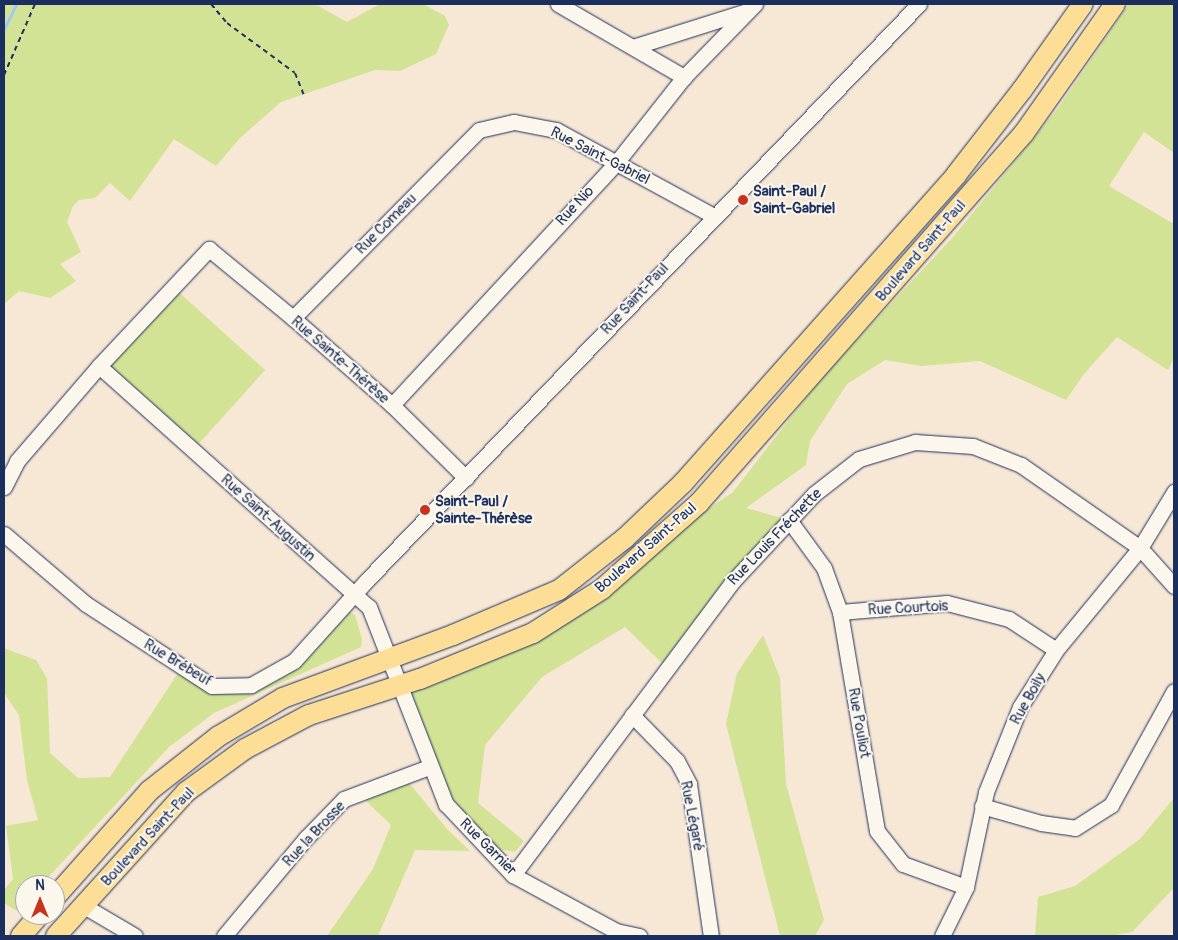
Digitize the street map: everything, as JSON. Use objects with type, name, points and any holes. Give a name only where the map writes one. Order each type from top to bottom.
[{"type":"main road","name":"Boulevard Saint-Paul","points":[[65,887],[149,791],[219,736],[283,698],[391,659],[559,590],[625,538],[683,483],[956,175],[1022,90],[1082,4]]},
{"type":"main road","name":"Boulevard Saint-Paul","points":[[56,936],[186,792],[245,750],[309,715],[403,689],[533,633],[602,589],[699,503],[1024,134],[1115,4]]},
{"type":"main road","points":[[21,936],[31,925]]},
{"type":"street","points":[[558,4],[684,77]]},
{"type":"street","name":"Rue Saint-Paul","points":[[355,596],[714,216],[918,4]]},
{"type":"street","points":[[633,47],[752,7]]},
{"type":"street","name":"Rue Nio","points":[[392,405],[616,163],[684,77],[752,7]]},
{"type":"street","name":"Rue Saint-Gabriel","points":[[478,130],[514,122],[556,130],[714,216]]},
{"type":"street","name":"Rue Comeau","points":[[293,318],[478,130]]},
{"type":"street","name":"Rue Sainte-Thérèse","points":[[99,366],[209,249],[293,318],[392,405],[466,478]]},
{"type":"street","points":[[4,487],[17,461],[99,366]]},
{"type":"street","name":"Rue Saint-Augustin","points":[[99,366],[369,607],[403,689]]},
{"type":"street","name":"Rue Louis Fréchette","points":[[513,875],[732,581],[814,494],[859,459],[915,442],[973,446],[1021,465],[1140,548],[1174,586]]},
{"type":"street","name":"Rue Boily","points":[[942,936],[966,887],[982,806],[1020,707],[1056,650],[1140,548],[1174,492]]},
{"type":"street","name":"Rue Pouliot","points":[[790,520],[824,568],[840,612],[877,831],[903,864],[966,887]]},
{"type":"street","name":"Rue Brébeuf","points":[[4,534],[86,604],[212,686],[251,685],[294,662],[355,596]]},
{"type":"street","name":"Rue Courtois","points":[[840,612],[947,604],[1009,619],[1056,650]]},
{"type":"street","name":"Rue Garnier","points":[[403,689],[430,767],[446,804],[513,875],[616,931],[638,936]]},
{"type":"street","points":[[982,806],[1041,823],[1075,828],[1111,804],[1174,691]]},
{"type":"street","name":"Rue Légaré","points":[[632,715],[677,761],[689,784],[711,936]]},
{"type":"street","name":"Rue la Brosse","points":[[224,936],[306,838],[344,799],[430,767]]},
{"type":"street","points":[[84,906],[135,936]]},
{"type":"path","points":[[4,75],[35,4]]},
{"type":"path","points":[[211,4],[240,33],[295,72],[304,95]]},
{"type":"green space","points":[[4,4],[315,4],[347,22],[380,4],[423,4],[445,16],[449,25],[436,54],[400,71],[375,70],[281,102],[240,138],[216,166],[174,139],[130,201],[110,183],[95,198],[79,200],[73,206],[67,222],[81,252],[60,264],[76,281],[50,298],[19,291],[4,304]]},
{"type":"green space","points":[[1129,4],[1174,4],[1174,153],[1144,132],[1109,186],[1174,224],[1174,358],[1168,370],[1117,337],[1084,374],[1066,400],[980,361],[921,366],[885,360],[847,384],[810,441],[806,465],[746,508],[789,520],[667,668],[625,627],[542,677],[485,745],[478,803],[524,841],[515,852],[498,849],[446,793],[409,693],[502,649],[733,492],[822,377],[954,236],[1058,108]]},
{"type":"green space","points":[[173,287],[265,370],[192,452],[99,369]]},
{"type":"green space","points":[[347,610],[355,615],[362,639],[361,647],[214,713],[169,747],[50,875],[15,875],[15,910],[4,903],[4,890],[13,879],[6,826],[38,820],[27,780],[19,715],[4,693],[4,648],[36,660],[47,678],[50,753],[78,778],[110,777],[182,667],[212,686],[251,685]]},
{"type":"green space","points":[[763,635],[780,678],[786,784],[824,920],[815,936],[780,936],[726,724],[737,673]]},
{"type":"green space","points":[[405,778],[447,829],[470,851],[415,850],[378,936],[327,936],[373,869],[391,825],[362,797]]},
{"type":"green space","points":[[1174,798],[1174,888],[1132,932],[1110,936],[1035,936],[1038,897],[1075,886],[1140,839]]},
{"type":"waterway","points":[[4,29],[16,4]]},
{"type":"place","name":"Saint-Paul / Saint-Gabriel","points":[[743,200]]},
{"type":"place","name":"Saint-Paul / Sainte-Thérèse","points":[[425,510]]}]
